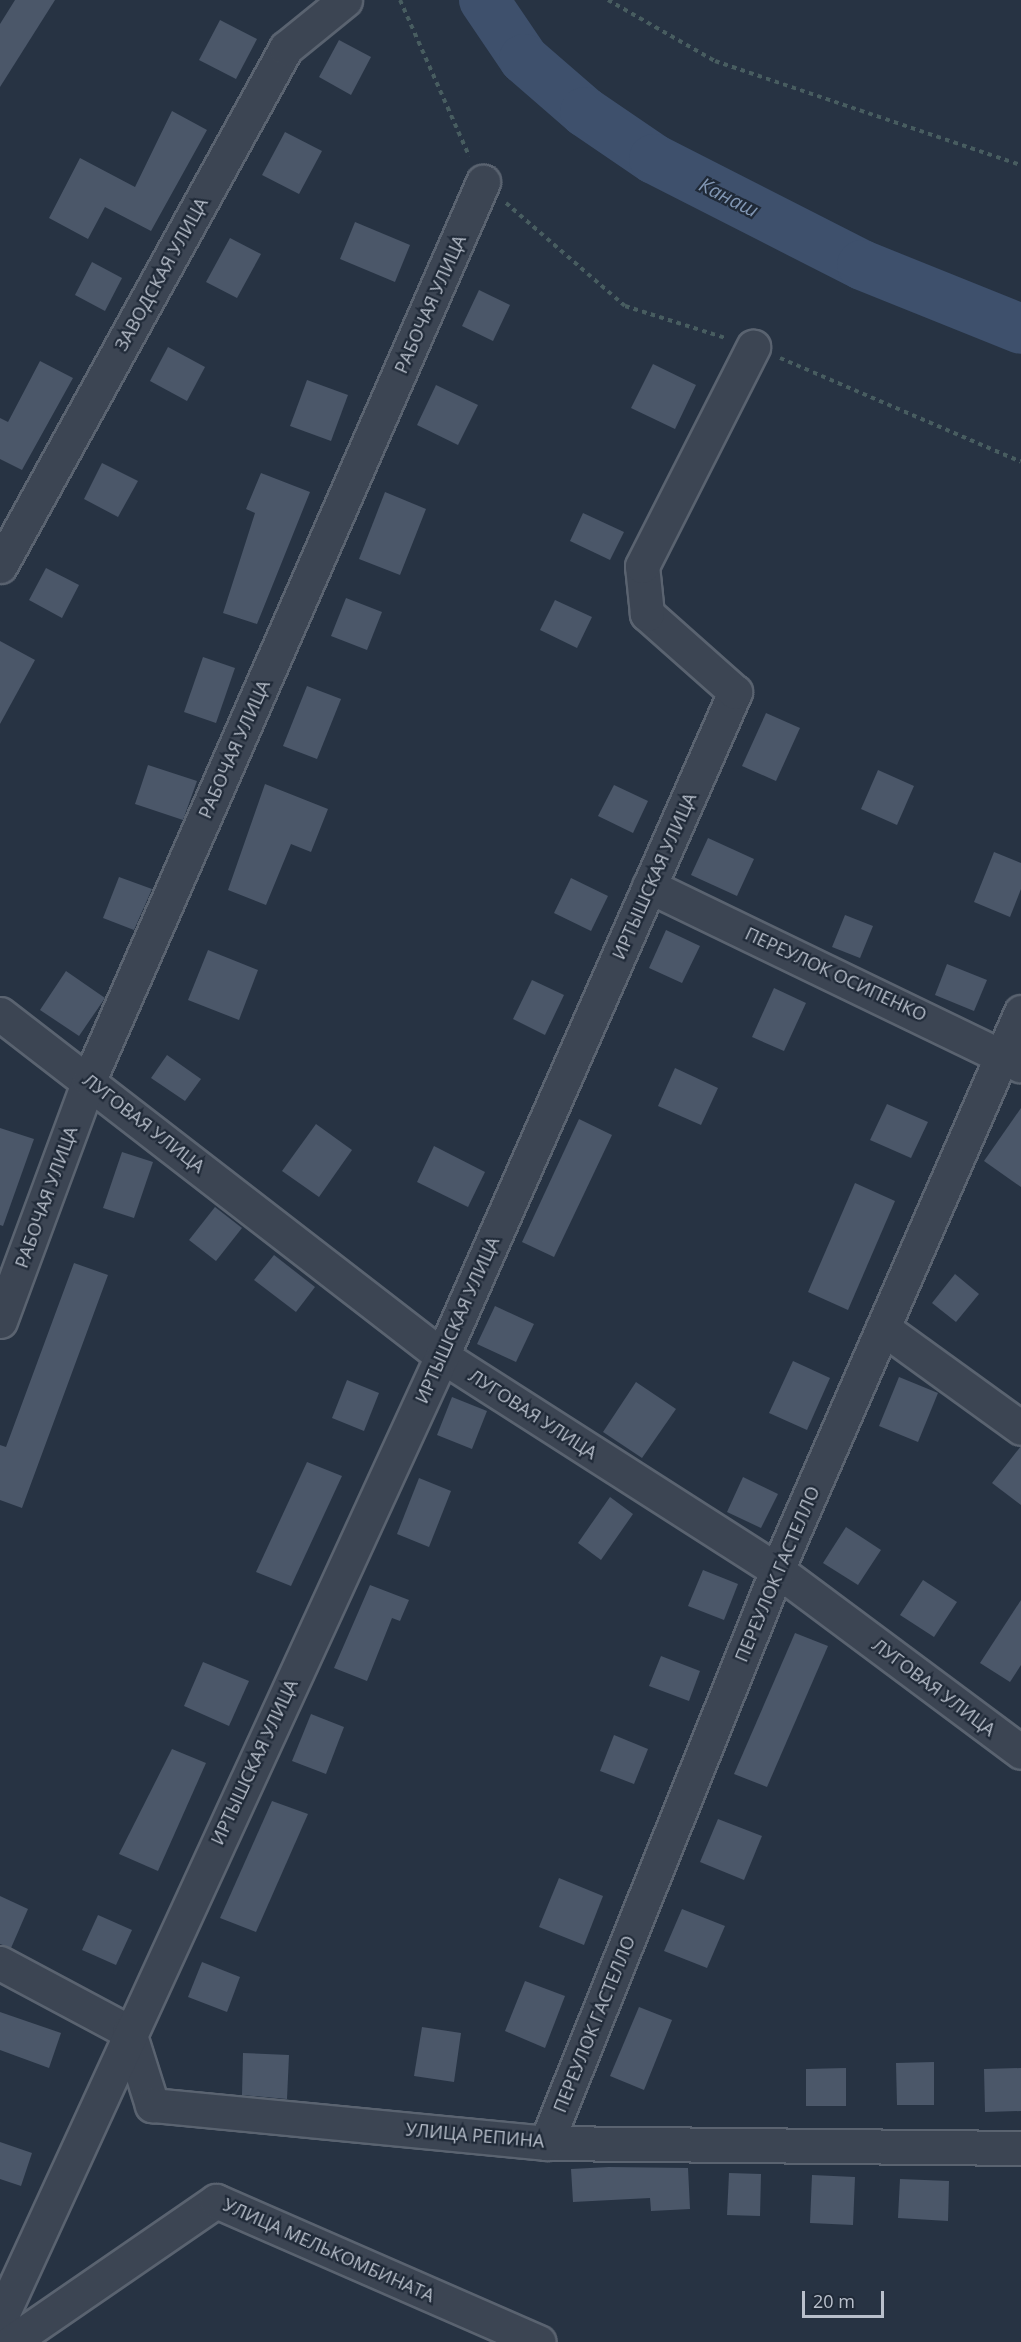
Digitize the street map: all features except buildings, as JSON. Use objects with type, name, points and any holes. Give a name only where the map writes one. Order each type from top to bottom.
[{"type":"street","name":"ЗАВОДСКАЯ УЛИЦА","points":[[0,566],[286,48],[345,0]]},
{"type":"street","name":"РАБОЧАЯ УЛИЦА","points":[[0,1322],[89,1080],[483,182]]},
{"type":"street","name":"ИРТЫШСКАЯ УЛИЦА","points":[[0,2319],[129,2032],[442,1356],[735,692],[647,614],[642,566],[753,347]]},
{"type":"street","name":"ПЕРЕУЛОК ОСИПЕНКО","points":[[649,885],[1012,1060]]},
{"type":"street","name":"ПЕРЕУЛОК ГАСТЕЛЛО","points":[[546,2143],[777,1570],[883,1328],[1012,1060],[1021,1012]]},
{"type":"street","name":"ЛУГОВАЯ УЛИЦА","points":[[0,1014],[89,1080],[442,1356],[777,1570],[1021,1752]]},
{"type":"street","points":[[883,1328],[1021,1428]]},
{"type":"street","points":[[0,1963],[129,2032]]},
{"type":"street","name":"УЛИЦА РЕПИНА","points":[[129,2032],[152,2104],[546,2143],[1021,2148]]},
{"type":"street","name":"УЛИЦА МЕЛЬКОМБИНАТА","points":[[11,2342],[216,2200],[538,2342]]},
{"type":"path","points":[[400,0],[449,119],[483,182],[625,306],[753,347],[1021,462]]},
{"type":"path","points":[[608,0],[716,61],[1021,165]]},
{"type":"waterway","name":"Канаш","points":[[484,0],[524,59],[585,112],[654,159],[862,265],[1021,329]]}]
